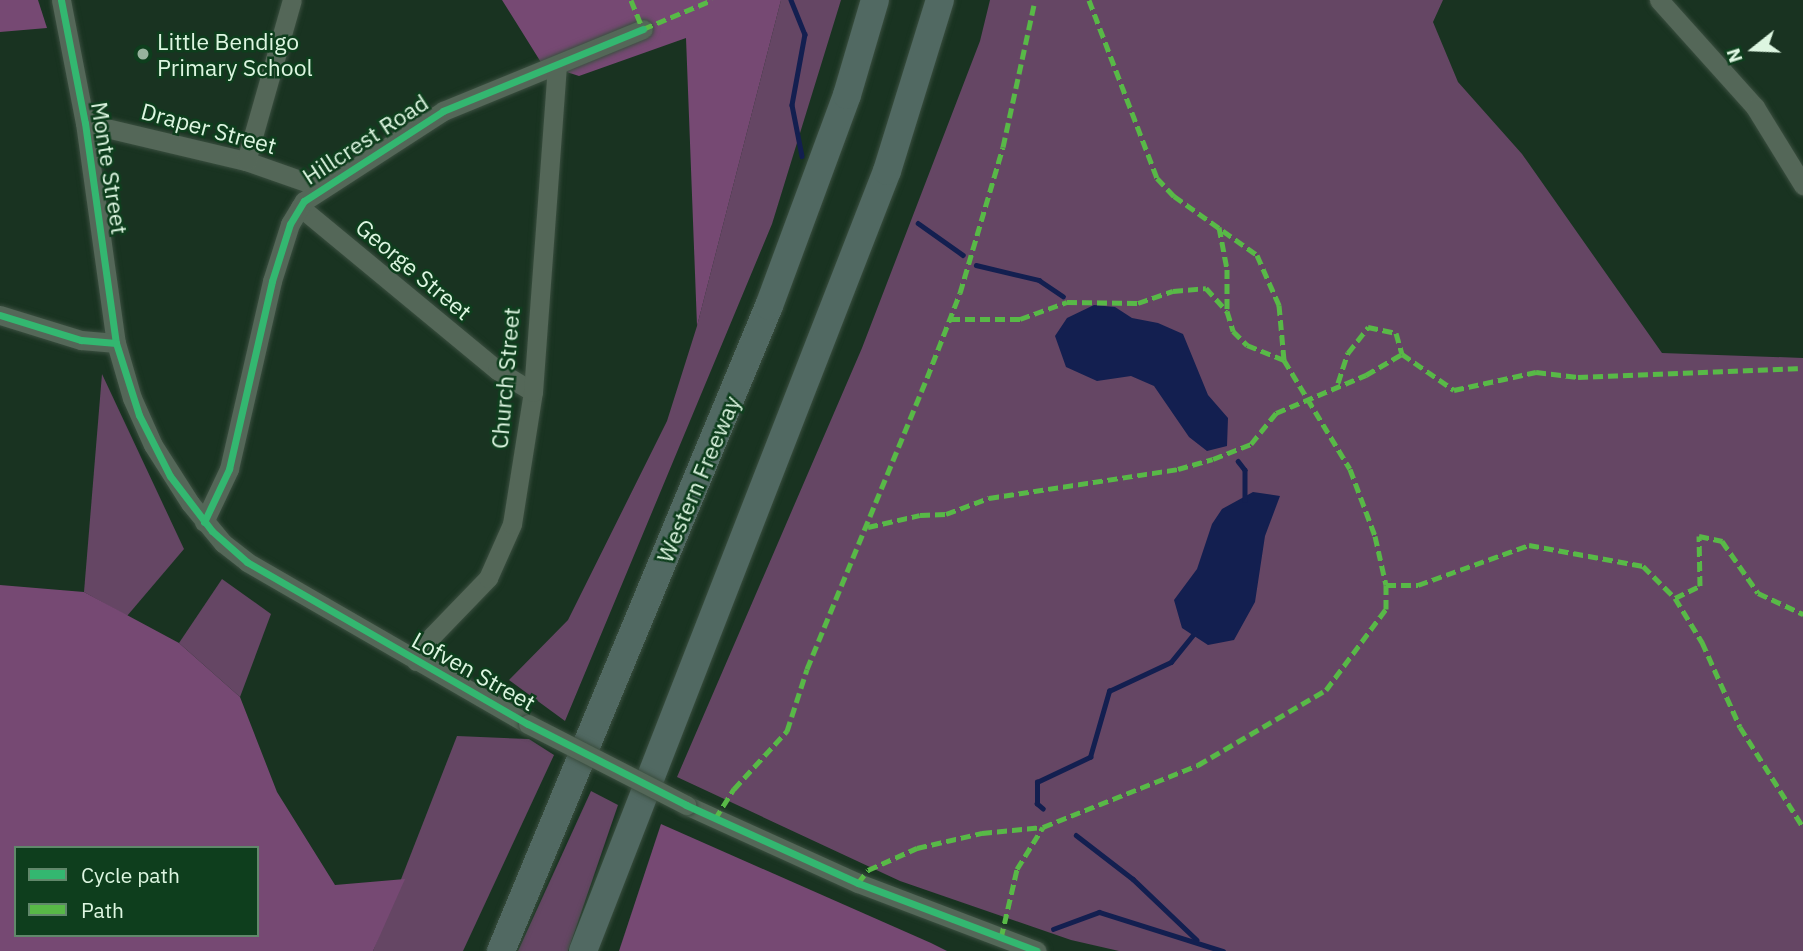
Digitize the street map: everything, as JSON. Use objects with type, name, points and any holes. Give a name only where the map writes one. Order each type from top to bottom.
[{"type":"highway","name":"Western Freeway","points":[[501,951],[769,306],[847,95],[874,0]]},
{"type":"highway","points":[[583,951],[887,171],[940,0]]},
{"type":"street","name":"Monte Street","points":[[61,0],[85,123],[116,343]]},
{"type":"street","points":[[246,161],[292,0]]},
{"type":"street","points":[[1659,0],[1755,107],[1803,185]]},
{"type":"street","name":"Hillcrest Road","points":[[204,522],[229,469],[272,281],[300,207],[320,187],[443,111],[501,83],[557,67],[643,29]]},
{"type":"street","name":"Church Street","points":[[416,661],[432,636],[488,578],[504,547],[533,392],[557,67]]},
{"type":"street","name":"Draper Street","points":[[85,123],[246,161],[320,187]]},
{"type":"street","name":"George Street","points":[[300,207],[498,370],[533,392]]},
{"type":"street","points":[[0,315],[81,340],[116,343]]},
{"type":"street","name":"Lofven Street","points":[[116,343],[144,427],[170,475],[204,522],[247,562],[528,724],[686,805],[858,883],[1037,951]]},
{"type":"shaded area","points":[[0,0],[38,0],[47,28],[0,32]]},
{"type":"shaded area","points":[[502,0],[781,0],[697,326],[686,38],[579,76],[542,64]]},
{"type":"shaded area","points":[[781,0],[841,0],[772,224],[565,721],[509,680],[568,620],[667,421],[697,326]]},
{"type":"shaded area","points":[[990,0],[1443,0],[1433,22],[1458,82],[1522,154],[1662,353],[1803,358],[1803,951],[1119,951],[1071,940],[900,881],[677,777],[862,348],[980,41]]},
{"type":"shaded area","points":[[102,374],[184,549],[127,616],[84,592]]},
{"type":"shaded area","points":[[222,579],[271,614],[240,697],[179,643]]},
{"type":"shaded area","points":[[0,585],[84,592],[179,643],[240,697],[277,792],[335,885],[405,879],[373,951],[0,951]]},
{"type":"shaded area","points":[[457,736],[529,739],[554,755],[463,951],[373,951]]},
{"type":"shaded area","points":[[591,791],[618,805],[568,951],[518,951]]},
{"type":"shaded area","points":[[661,824],[931,943],[947,951],[619,951]]},
{"type":"water","points":[[1094,305],[1115,307],[1132,318],[1158,323],[1183,334],[1208,395],[1228,418],[1227,446],[1207,451],[1189,437],[1154,386],[1131,376],[1097,381],[1066,367],[1055,336],[1067,318]]},
{"type":"water","points":[[1253,492],[1280,496],[1265,536],[1255,602],[1234,640],[1208,645],[1182,628],[1174,600],[1197,569],[1212,524],[1222,509]]},
{"type":"waterway","points":[[791,0],[805,34],[792,105],[802,156]]},
{"type":"waterway","points":[[918,223],[963,255]]},
{"type":"waterway","points":[[976,265],[1039,280],[1063,296]]},
{"type":"waterway","points":[[1238,461],[1245,470],[1245,500]]},
{"type":"waterway","points":[[1043,809],[1037,804],[1037,782],[1090,757],[1109,691],[1171,662],[1195,632]]},
{"type":"waterway","points":[[1076,835],[1133,879],[1197,940]]},
{"type":"waterway","points":[[1053,929],[1099,912],[1223,951]]},
{"type":"marked path","points":[[631,0],[643,29],[712,0]]},
{"type":"marked path","points":[[715,819],[734,789],[787,731],[807,669],[927,378],[960,293],[1003,147],[1035,0]]},
{"type":"marked path","points":[[1089,0],[1157,178],[1174,196],[1257,255],[1279,305],[1284,360],[1350,469],[1375,536],[1386,585],[1418,585],[1529,545],[1643,566],[1675,598],[1702,642],[1740,727],[1803,827]]},
{"type":"marked path","points":[[1219,227],[1227,269],[1227,311],[1233,331],[1247,345],[1284,360]]},
{"type":"marked path","points":[[950,319],[1020,319],[1067,302],[1138,303],[1173,291],[1206,288],[1227,311]]},
{"type":"marked path","points":[[1338,383],[1348,353],[1368,327],[1396,333],[1402,354]]},
{"type":"marked path","points":[[868,527],[920,515],[946,514],[989,498],[1178,469],[1213,459],[1251,444],[1276,413],[1366,375],[1402,354],[1454,390],[1536,372],[1578,377],[1803,368]]},
{"type":"marked path","points":[[1675,598],[1700,586],[1699,536],[1722,541],[1758,593],[1803,614]]},
{"type":"marked path","points":[[858,883],[868,870],[917,848],[982,833],[1043,827],[1198,765],[1326,690],[1386,609],[1386,585]]},
{"type":"marked path","points":[[1001,938],[1017,869],[1043,827]]},
{"type":"cycle path","points":[[61,0],[85,123],[116,343]]},
{"type":"cycle path","points":[[204,522],[229,469],[272,281],[290,224],[304,201],[443,111],[643,29]]},
{"type":"cycle path","points":[[0,315],[81,340],[116,343],[139,415],[170,476],[212,531],[247,562],[528,724],[686,805],[858,883],[1037,951]]},
{"type":"place","name":"Little Bendigo Primary School","points":[[143,54]]}]
